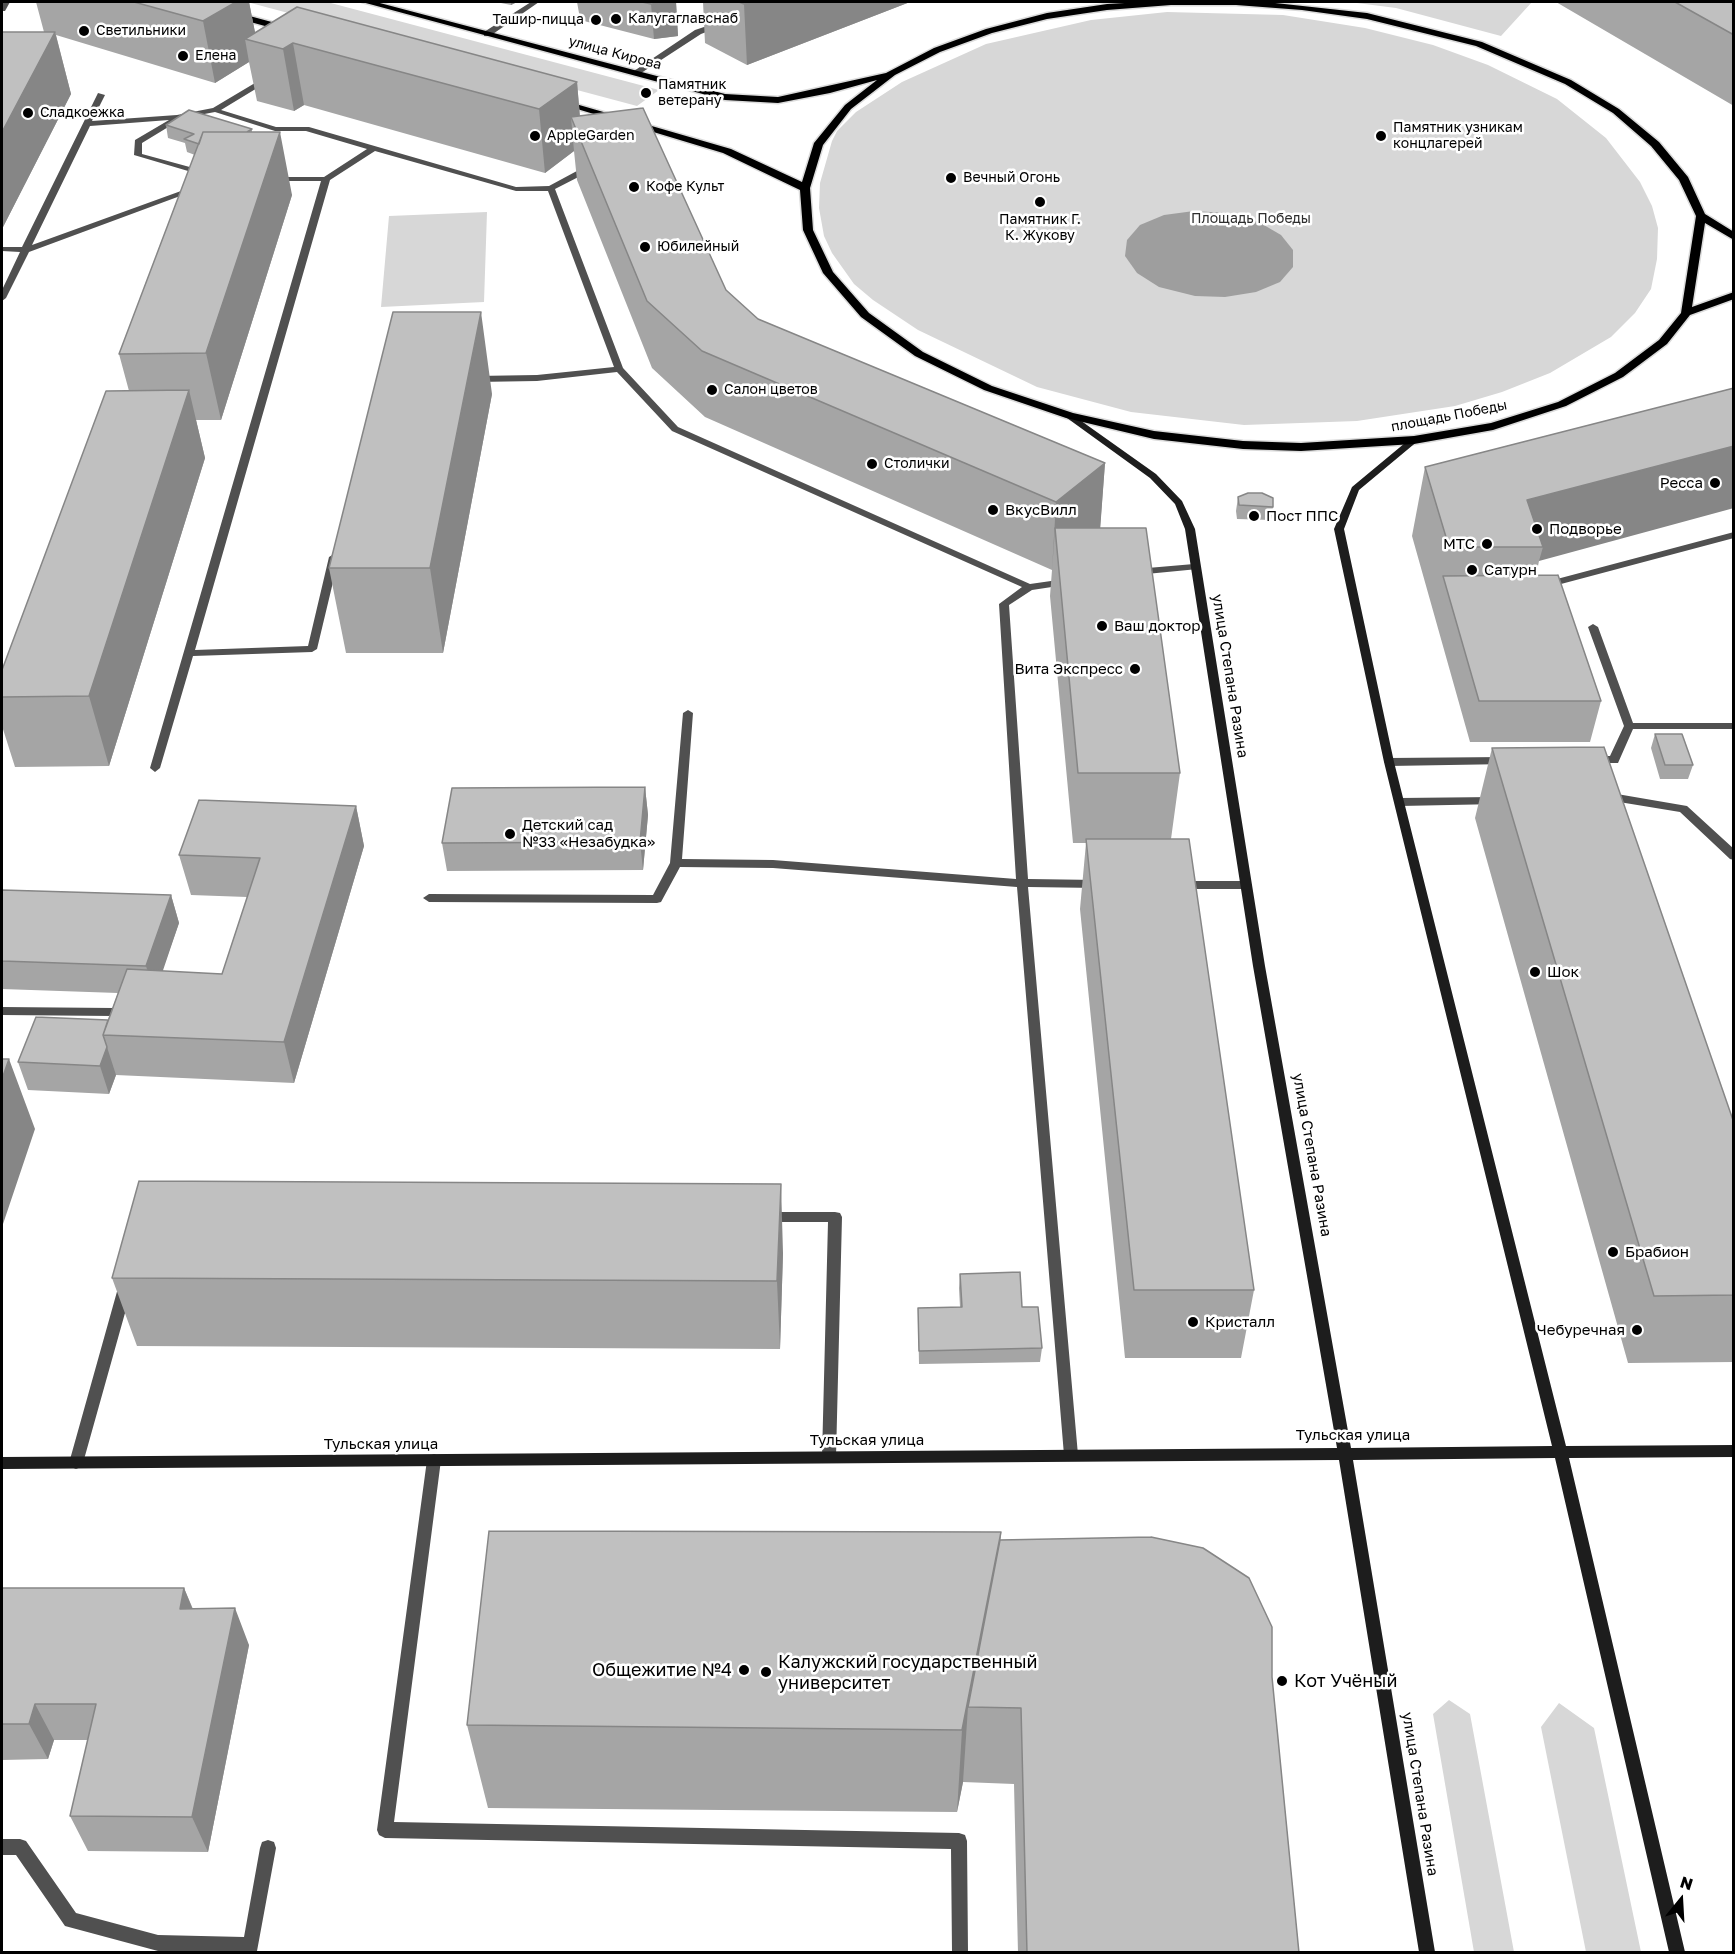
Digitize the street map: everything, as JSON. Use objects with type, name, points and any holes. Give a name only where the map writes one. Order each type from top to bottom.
[{"type":"main road","name":"улица Кирова","points":[[367,2],[725,98],[778,100],[830,90],[892,73]]},
{"type":"main road","name":"площадь Победы","points":[[1171,2],[1236,2],[1302,7],[1366,16],[1479,44],[1526,62],[1578,88],[1616,111],[1655,144],[1684,179],[1701,216],[1686,313],[1663,342],[1619,375],[1562,404],[1493,426],[1414,440],[1359,446],[1243,446],[1154,435],[1070,416],[979,384],[920,354],[866,315],[828,273],[808,230],[805,188],[818,146],[848,107],[892,73],[937,50],[989,31],[1047,16],[1107,7],[1171,2]]},
{"type":"main road","points":[[219,10],[297,32]]},
{"type":"main road","points":[[550,100],[727,151],[805,188]]},
{"type":"main road","points":[[1701,216],[1734,237]]},
{"type":"main road","points":[[1686,313],[1734,296]]},
{"type":"main road","name":"улица Степана Разина","points":[[1070,416],[1153,476],[1179,503],[1190,529],[1194,567],[1246,885],[1346,1452],[1427,1953]]},
{"type":"main road","points":[[1414,440],[1355,489],[1339,529],[1389,762],[1560,1450],[1677,1953]]},
{"type":"main road","name":"Тульская улица","points":[[2,1462],[1560,1450],[1734,1451]]},
{"type":"street","points":[[2,9],[6,2]]},
{"type":"street","points":[[487,34],[535,2]]},
{"type":"street","points":[[635,73],[698,32],[728,21]]},
{"type":"street","points":[[87,124],[181,116],[215,110],[272,76]]},
{"type":"street","points":[[2,298],[101,95]]},
{"type":"street","points":[[215,110],[274,129],[306,129],[516,189],[551,188],[600,163]]},
{"type":"street","points":[[181,116],[138,142],[138,154],[212,176]]},
{"type":"street","points":[[647,139],[663,131]]},
{"type":"street","points":[[268,179],[326,179],[374,148]]},
{"type":"street","points":[[155,768],[326,179]]},
{"type":"street","points":[[2,249],[27,250],[201,187]]},
{"type":"street","points":[[551,188],[619,369],[675,429],[1029,587]]},
{"type":"street","points":[[468,379],[537,378],[619,369]]},
{"type":"street","points":[[1561,581],[1734,535]]},
{"type":"street","points":[[188,653],[312,649],[336,549]]},
{"type":"street","points":[[1126,573],[1194,567]]},
{"type":"street","points":[[1071,1455],[1022,883],[1004,604],[1029,587],[1072,581]]},
{"type":"street","points":[[1580,760],[1614,759],[1629,726],[1593,627]]},
{"type":"street","points":[[429,898],[657,899],[676,863],[688,713]]},
{"type":"street","points":[[1629,726],[1734,726]]},
{"type":"street","points":[[1389,762],[1513,760]]},
{"type":"street","points":[[1400,802],[1514,800]]},
{"type":"street","points":[[1615,802],[1683,809],[1734,856]]},
{"type":"street","points":[[676,863],[773,864],[1022,883],[1113,884]]},
{"type":"street","points":[[1170,884],[1246,885]]},
{"type":"street","points":[[2,1011],[114,1012]]},
{"type":"street","points":[[752,1217],[835,1217],[829,1457]]},
{"type":"street","points":[[76,1462],[130,1271]]},
{"type":"street","points":[[434,1460],[385,1830],[959,1841],[960,1953]]},
{"type":"street","points":[[2,1847],[20,1847],[71,1920],[158,1943],[252,1945],[268,1848]]},
{"type":"green space","points":[[247,2],[327,2],[659,90],[637,106]]},
{"type":"green space","points":[[1349,2],[1532,2],[1501,36],[1396,8]]},
{"type":"green space","name":"Площадь Победы","points":[[1167,12],[1283,15],[1365,28],[1433,45],[1488,65],[1557,99],[1606,138],[1640,182],[1652,206],[1658,228],[1657,259],[1651,289],[1635,313],[1611,337],[1550,373],[1502,392],[1455,406],[1357,421],[1244,425],[1131,412],[1037,387],[918,330],[873,300],[854,284],[832,253],[824,236],[819,208],[820,183],[832,141],[837,131],[856,112],[902,82],[986,44],[1091,20]]},
{"type":"green space","points":[[487,212],[484,302],[381,307],[389,216]]},
{"type":"green space","points":[[1449,1700],[1470,1714],[1514,1952],[1474,1952],[1433,1714]]},
{"type":"green space","points":[[1559,1703],[1594,1728],[1641,1952],[1586,1952],[1541,1727]]},
{"type":"shaded area","points":[[1194,211],[1227,213],[1257,221],[1281,235],[1293,250],[1293,267],[1280,282],[1256,292],[1225,297],[1195,296],[1159,287],[1137,273],[1125,256],[1127,240],[1140,225],[1164,215]]},
{"type":"building","points":[[134,2],[236,2],[203,21]]},
{"type":"building","points":[[642,2],[669,2],[651,4]]},
{"type":"building","points":[[1675,2],[1734,2],[1734,35]]},
{"type":"building","points":[[297,7],[577,82],[539,109],[293,43],[283,49],[245,39]]},
{"type":"building","points":[[2,32],[55,32],[2,132]]},
{"type":"building","points":[[643,108],[726,290],[758,319],[1105,463],[1056,502],[702,351],[647,301],[571,117]]},
{"type":"building","points":[[189,110],[252,129],[247,132],[203,132],[199,144],[184,139],[194,134],[166,125]]},
{"type":"building","points":[[203,132],[280,132],[206,353],[119,354]]},
{"type":"building","points":[[393,312],[481,312],[430,568],[329,568]]},
{"type":"building","points":[[1734,388],[1734,446],[1527,500],[1543,547],[1449,547],[1425,467]]},
{"type":"building","points":[[189,390],[89,696],[2,697],[2,670],[106,391]]},
{"type":"building","points":[[1248,493],[1262,493],[1273,498],[1273,507],[1239,505],[1238,497]]},
{"type":"building","points":[[1055,528],[1146,528],[1180,773],[1078,773]]},
{"type":"building","points":[[1558,575],[1601,701],[1479,701],[1443,576]]},
{"type":"building","points":[[1655,734],[1682,734],[1693,765],[1665,765]]},
{"type":"building","points":[[1604,747],[1734,1123],[1734,1295],[1654,1296],[1492,748]]},
{"type":"building","points":[[645,787],[640,842],[442,843],[452,788]]},
{"type":"building","points":[[199,800],[356,806],[284,1042],[103,1035],[127,969],[222,974],[260,858],[179,855]]},
{"type":"building","points":[[1086,839],[1189,839],[1254,1290],[1134,1290]]},
{"type":"building","points":[[2,890],[171,895],[146,966],[2,961]]},
{"type":"building","points":[[36,1017],[108,1020],[103,1035],[107,1047],[100,1066],[18,1062]]},
{"type":"building","points":[[2,1059],[9,1059],[2,1079]]},
{"type":"building","points":[[139,1181],[781,1184],[777,1281],[112,1278]]},
{"type":"building","points":[[1020,1272],[1022,1307],[1038,1307],[1042,1348],[919,1351],[918,1308],[962,1307],[960,1274]]},
{"type":"building","points":[[489,1531],[1001,1532],[962,1730],[467,1725]]},
{"type":"building","points":[[1151,1537],[1203,1548],[1249,1578],[1272,1627],[1272,1677],[1299,1953],[1027,1953],[1021,1708],[968,1707],[1000,1540]]},
{"type":"building","points":[[2,1588],[184,1588],[180,1609],[235,1608],[192,1817],[70,1816],[96,1704],[35,1704],[29,1724],[2,1724]]},
{"type":"place","name":"Калугаглавснаб","points":[[616,19]]},
{"type":"place","name":"Ташир-пицца","points":[[596,20]]},
{"type":"place","name":"Светильники","points":[[84,31]]},
{"type":"place","name":"Елена","points":[[183,56]]},
{"type":"place","name":"Памятник ветерану","points":[[646,93]]},
{"type":"place","name":"Сладкоежка","points":[[28,113]]},
{"type":"place","name":"AppleGarden","points":[[535,136]]},
{"type":"place","name":"Памятник узникам концлагерей","points":[[1381,136]]},
{"type":"place","name":"Вечный Огонь","points":[[951,178]]},
{"type":"place","name":"Кофе Культ","points":[[634,187]]},
{"type":"place","name":"Памятник Г. К. Жукову","points":[[1040,202]]},
{"type":"place","name":"Юбилейный","points":[[645,247]]},
{"type":"place","name":"Салон цветов","points":[[712,390]]},
{"type":"place","name":"Столички","points":[[872,464]]},
{"type":"place","name":"Ресса","points":[[1715,483]]},
{"type":"place","name":"ВкусВилл","points":[[993,510]]},
{"type":"place","name":"Пост ППС","points":[[1254,516]]},
{"type":"place","name":"Подворье","points":[[1537,529]]},
{"type":"place","name":"МТС","points":[[1487,544]]},
{"type":"place","name":"Сатурн","points":[[1472,570]]},
{"type":"place","name":"Ваш доктор","points":[[1102,626]]},
{"type":"place","name":"Вита Экспресс","points":[[1135,669]]},
{"type":"place","name":"Детский сад №33 «Незабудка»","points":[[510,834]]},
{"type":"place","name":"Шок","points":[[1535,972]]},
{"type":"place","name":"Брабион","points":[[1613,1252]]},
{"type":"place","name":"Кристалл","points":[[1193,1322]]},
{"type":"place","name":"Чебуречная","points":[[1637,1330]]},
{"type":"place","name":"Общежитие №4","points":[[744,1670]]},
{"type":"place","name":"Калужский государственный университет","points":[[766,1672]]},
{"type":"place","name":"Кот Учёный","points":[[1282,1681]]}]
